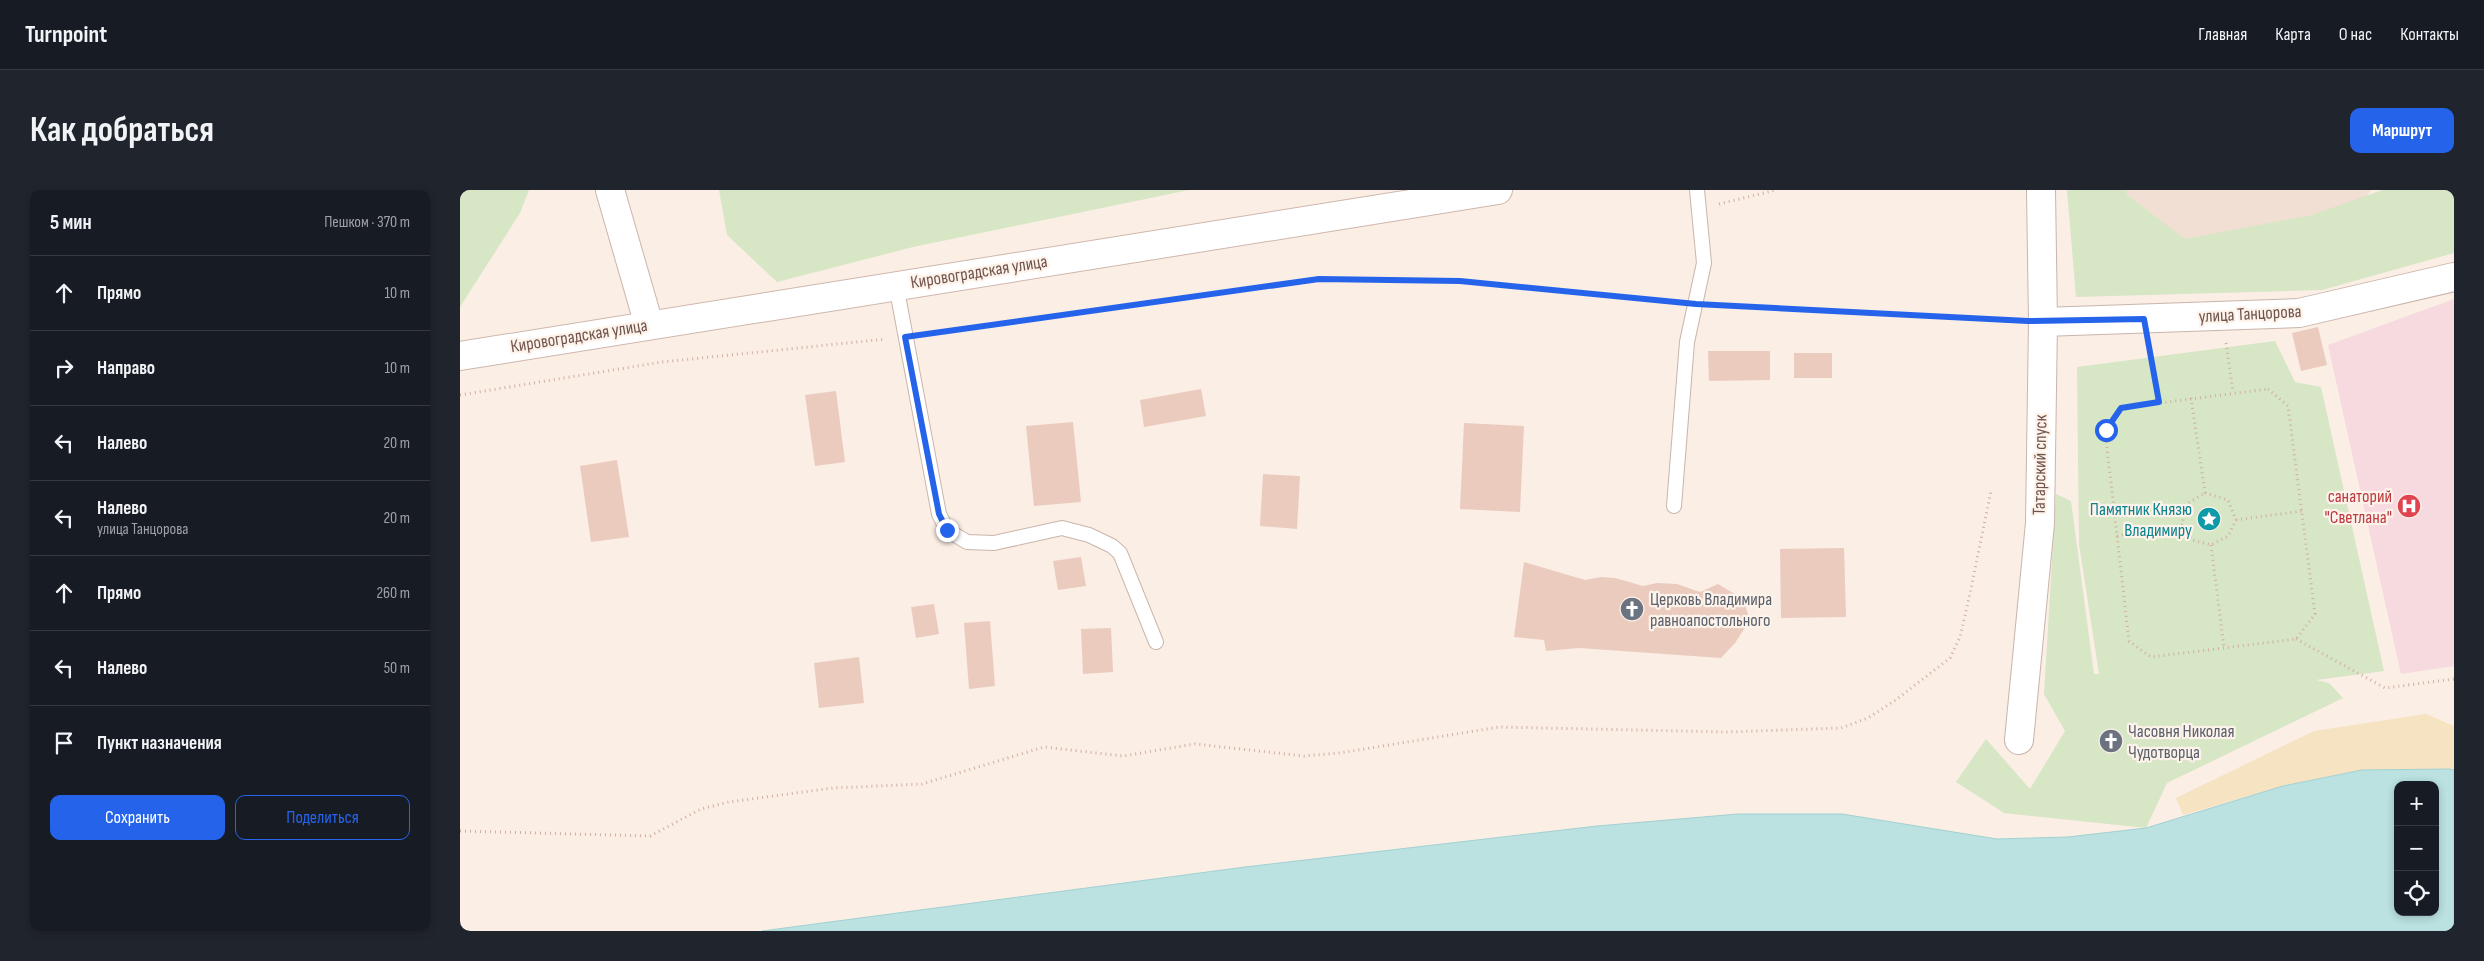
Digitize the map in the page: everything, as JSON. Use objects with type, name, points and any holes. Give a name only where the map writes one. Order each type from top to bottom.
[{"type":"street","points":[[610,190],[649,325]]},
{"type":"street","name":"Кировоградская улица","points":[[460,356],[1498,190]]},
{"type":"street","name":"Татарский спуск","points":[[2019,740],[2040,523],[2043,322],[2040,190]]},
{"type":"street","name":"улица Танцорова","points":[[2043,322],[2299,314],[2454,277]]},
{"type":"lane","points":[[1674,506],[1688,342],[1704,263],[1697,190]]},
{"type":"lane","points":[[896,285],[939,514],[947,530],[967,542],[994,543],[1062,528],[1074,530],[1103,541],[1120,554],[1156,642]]},
{"type":"path","points":[[1699,209],[1776,190]]},
{"type":"path","points":[[460,395],[662,362],[905,337],[1319,279],[1460,281],[1696,304],[2043,322]]},
{"type":"path","points":[[2222,317],[2233,392]]},
{"type":"path","points":[[2144,319],[2159,402]]},
{"type":"path","points":[[2296,639],[2315,614],[2288,406],[2268,389],[2233,392],[2121,408],[2106,430],[2129,642],[2151,657],[2296,639],[2385,688],[2454,679]]},
{"type":"path","points":[[2191,398],[2205,493]]},
{"type":"path","points":[[460,831],[650,836],[701,809],[729,802],[833,788],[922,784],[1044,747],[1122,756],[1195,744],[1304,756],[1340,753],[1499,727],[1727,732],[1842,728],[1868,718],[1950,658],[1960,637],[1970,598],[1991,491]]},
{"type":"path","points":[[2205,493],[2228,500],[2236,520],[2228,536],[2210,545],[2192,540],[2182,525],[2185,505],[2205,493]]},
{"type":"path","points":[[2236,520],[2302,511]]},
{"type":"path","points":[[2117,536],[2182,525]]},
{"type":"path","points":[[2210,545],[2224,648]]},
{"type":"shaded area","points":[[2113,190],[2371,190],[2356,210],[2196,252]]},
{"type":"shaded area","name":"санаторий \"Светлана\"","points":[[2454,299],[2454,666],[2401,674],[2328,345]]},
{"type":"green space","points":[[460,190],[529,190],[520,213],[460,307]]},
{"type":"green space","points":[[719,190],[1189,190],[913,247],[777,282],[727,235]]},
{"type":"green space","points":[[2067,190],[2126,190],[2127,195],[2185,239],[2312,215],[2382,190],[2454,190],[2454,253],[2322,290],[2076,297]]},
{"type":"green space","points":[[2275,341],[2295,382],[2321,387],[2384,671],[2316,680],[2329,683],[2343,698],[2167,783],[2146,828],[2004,813],[1956,782],[1986,739],[2030,789],[2065,731],[2044,694],[2056,494],[2071,501],[2094,674],[2099,674],[2079,544],[2077,367]]},
{"type":"sand","points":[[2426,714],[2454,726],[2454,770],[2362,770],[2283,786],[2183,815],[2176,798],[2314,731]]},
{"type":"water","points":[[2362,770],[2454,770],[2454,931],[762,931],[1245,867],[1597,826],[1738,814],[1842,814],[1997,839],[2068,837],[2146,828],[2283,786]]},
{"type":"building","points":[[2318,327],[2327,365],[2301,371],[2292,333]]},
{"type":"building","points":[[1708,351],[1770,351],[1770,380],[1709,381]]},
{"type":"building","points":[[1794,353],[1832,353],[1832,378],[1794,378]]},
{"type":"building","points":[[1201,389],[1206,416],[1144,427],[1140,400]]},
{"type":"building","points":[[836,391],[845,462],[815,466],[805,395]]},
{"type":"building","points":[[1073,422],[1081,502],[1034,506],[1026,426]]},
{"type":"building","points":[[1464,423],[1524,426],[1520,512],[1460,509]]},
{"type":"building","points":[[617,460],[629,537],[591,542],[580,466]]},
{"type":"building","points":[[1263,474],[1300,476],[1297,529],[1260,526]]},
{"type":"building","points":[[1844,548],[1846,617],[1781,618],[1780,549]]},
{"type":"building","points":[[1081,557],[1086,586],[1058,590],[1053,561]]},
{"type":"building","name":"Церковь Владимира равноапостольного","points":[[1524,562],[1585,580],[1601,577],[1615,578],[1643,586],[1657,583],[1677,584],[1700,592],[1718,584],[1743,599],[1750,620],[1735,643],[1721,658],[1579,648],[1546,651],[1544,640],[1514,637]]},
{"type":"building","points":[[934,604],[939,634],[916,638],[911,607]]},
{"type":"building","points":[[990,621],[995,686],[969,689],[964,623]]},
{"type":"building","points":[[1111,628],[1113,672],[1083,674],[1081,629]]},
{"type":"building","points":[[859,657],[864,703],[819,708],[814,663]]},
{"type":"building","name":"Часовня Николая Чудотворца","points":[[2118,732],[2121,748],[2104,751],[2101,735]]},
{"type":"place","name":"санаторий \"Светлана\"","points":[[2409,506]]},
{"type":"place","name":"Памятник Князю Владимиру","points":[[2209,519]]},
{"type":"place","name":"Церковь Владимира равноапостольного","points":[[1632,609]]},
{"type":"place","name":"Часовня Николая Чудотворца","points":[[2111,741]]},
{"type":"route","points":[[947,530],[939,514],[905,337],[1319,279],[1460,281],[1696,304],[2043,322],[2144,319],[2159,402],[2121,408],[2106,430]]}]
